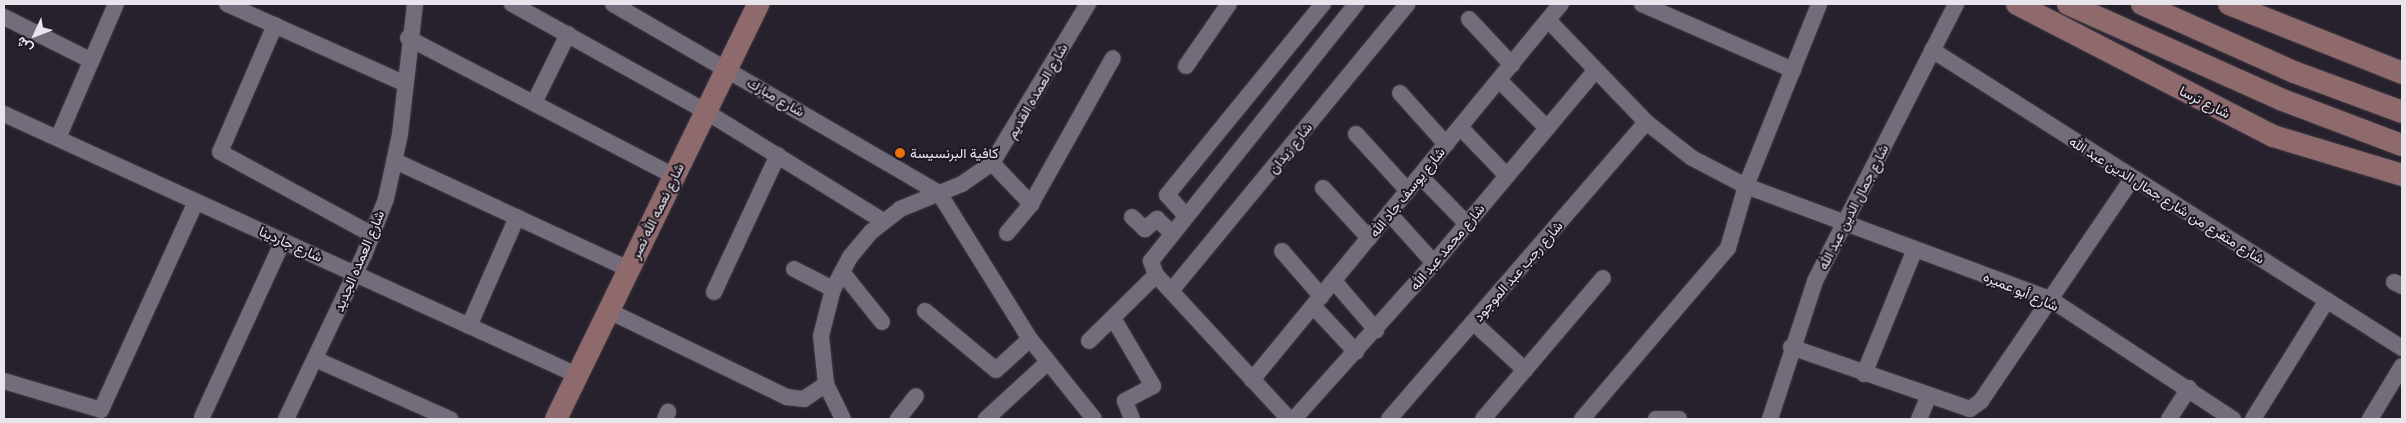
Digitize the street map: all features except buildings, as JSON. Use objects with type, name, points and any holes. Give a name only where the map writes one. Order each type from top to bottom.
[{"type":"main road","name":"شارع نعمه الله نصر","points":[[556,419],[758,4]]},
{"type":"main road","name":"شارع ترسا","points":[[2017,4],[2273,136],[2402,175]]},
{"type":"main road","points":[[2068,4],[2280,99],[2402,145]]},
{"type":"main road","points":[[2142,4],[2294,72],[2402,112]]},
{"type":"main road","points":[[2230,4],[2402,73]]},
{"type":"street","points":[[58,138],[116,4]]},
{"type":"street","points":[[226,4],[404,83]]},
{"type":"street","name":"شارع العمده الجديد","points":[[286,419],[373,235],[395,161],[408,38],[415,4]]},
{"type":"street","points":[[512,4],[705,111],[883,221]]},
{"type":"street","name":"شارع مبارك","points":[[612,4],[727,68],[939,192]]},
{"type":"street","name":"شارع العمده القديم","points":[[844,419],[826,384],[821,336],[833,289],[842,272],[860,244],[883,221],[939,192],[968,181],[992,163],[1088,4]]},
{"type":"street","points":[[1186,66],[1229,4]]},
{"type":"street","points":[[1186,216],[1168,195],[1323,4]]},
{"type":"street","points":[[1289,419],[1156,275],[1151,261],[1356,4]]},
{"type":"street","name":"شارع زيدان","points":[[1171,291],[1408,4]]},
{"type":"street","name":"شارع يوسف جاد الله","points":[[1252,380],[1561,4]]},
{"type":"street","points":[[1642,4],[1671,9],[1792,70]]},
{"type":"street","points":[[1584,419],[1728,248],[1746,186],[1818,4]]},
{"type":"street","name":"شارع جمال الدين عبد الله","points":[[1770,419],[1791,347],[1815,281],[1956,4]]},
{"type":"street","points":[[4,17],[92,61]]},
{"type":"street","points":[[1469,19],[1512,65]]},
{"type":"street","name":"شارع أبو عميره","points":[[1548,20],[1646,122],[1692,158],[1746,186],[2050,299],[2189,388],[2233,419]]},
{"type":"street","points":[[275,25],[220,148],[225,156],[373,235]]},
{"type":"street","points":[[534,103],[568,34]]},
{"type":"street","points":[[408,38],[674,176]]},
{"type":"street","name":"شارع متفرع من شارع جمال الدين عبد الله","points":[[1932,50],[2132,179],[2402,348]]},
{"type":"street","points":[[1007,233],[1031,204],[1113,58]]},
{"type":"street","name":"شارع محمد عبد الله","points":[[1294,419],[1376,330],[1434,263],[1595,71]]},
{"type":"street","points":[[1499,80],[1547,128]]},
{"type":"street","points":[[1400,93],[1446,144]]},
{"type":"street","name":"شارع جاردينا","points":[[4,114],[577,375]]},
{"type":"street","name":"شارع رجب عبد الموجود","points":[[1389,419],[1646,122]]},
{"type":"street","points":[[1460,128],[1507,176]]},
{"type":"street","points":[[1356,134],[1408,191]]},
{"type":"street","points":[[714,292],[778,156]]},
{"type":"street","points":[[395,161],[629,269]]},
{"type":"street","points":[[992,163],[1031,204]]},
{"type":"street","points":[[1420,176],[1467,224]]},
{"type":"street","points":[[1791,347],[1963,410],[1976,406],[2132,179]]},
{"type":"street","points":[[1323,188],[1369,238]]},
{"type":"street","points":[[939,192],[1030,338],[1086,416]]},
{"type":"street","points":[[4,380],[101,410],[196,202]]},
{"type":"street","points":[[1389,213],[1434,263]]},
{"type":"street","points":[[469,326],[517,217]]},
{"type":"street","points":[[1132,217],[1145,230],[1157,219],[1172,233]]},
{"type":"street","points":[[202,417],[283,241]]},
{"type":"street","points":[[1864,374],[1915,250]]},
{"type":"street","points":[[1282,251],[1356,352]]},
{"type":"street","points":[[794,269],[833,289]]},
{"type":"street","points":[[842,272],[882,322]]},
{"type":"street","points":[[1089,341],[1156,275]]},
{"type":"street","points":[[1483,419],[1603,278]]},
{"type":"street","points":[[1334,281],[1376,330]]},
{"type":"street","points":[[2252,419],[2327,300]]},
{"type":"street","points":[[609,311],[787,397],[804,399],[826,384]]},
{"type":"street","points":[[925,311],[996,370],[1030,338]]},
{"type":"street","points":[[1113,318],[1153,386],[1125,401],[1132,419]]},
{"type":"street","points":[[1473,322],[1525,370]]},
{"type":"street","points":[[315,359],[450,419]]},
{"type":"street","points":[[986,419],[1048,362]]},
{"type":"street","points":[[2370,419],[2402,366]]},
{"type":"street","points":[[2169,419],[2189,388]]},
{"type":"street","points":[[898,419],[916,396]]},
{"type":"street","points":[[1918,419],[1928,398]]},
{"type":"street","points":[[1656,419],[1679,419]]},
{"type":"place","name":"كافية البرنسيسة","points":[[900,153]]}]
